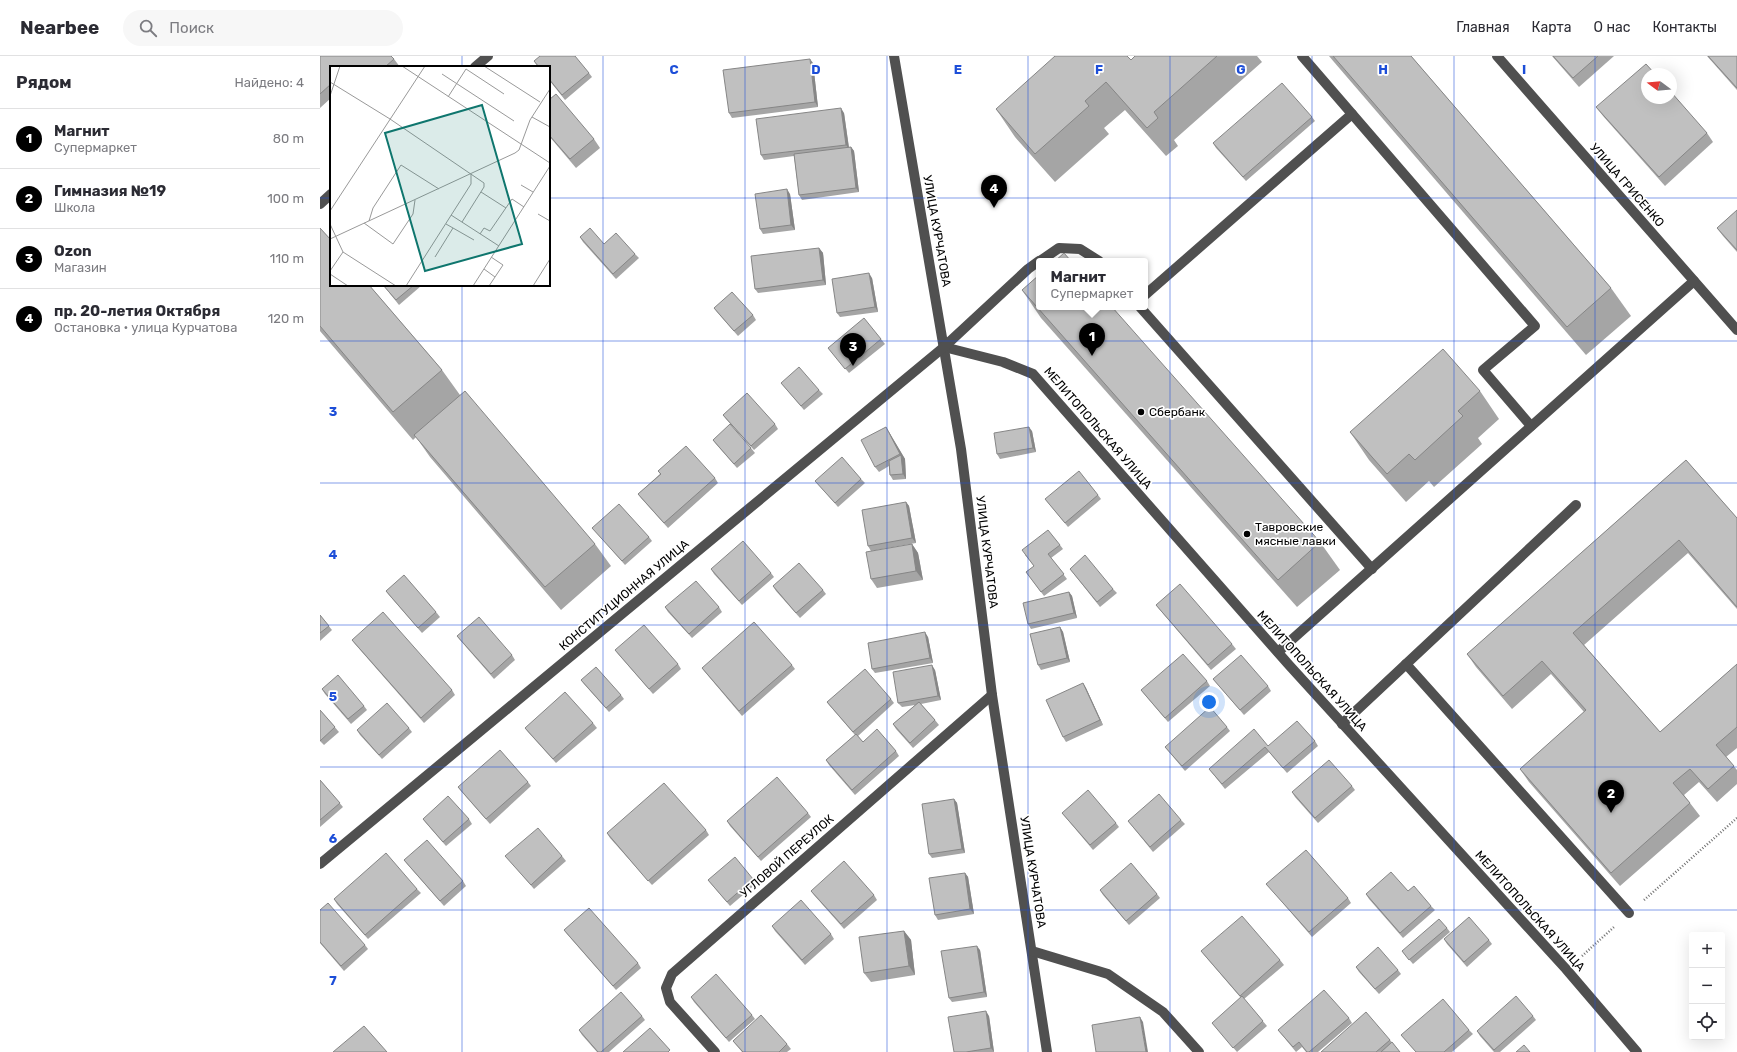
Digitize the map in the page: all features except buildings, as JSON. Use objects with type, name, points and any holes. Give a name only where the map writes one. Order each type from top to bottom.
[{"type":"street","points":[[476,66],[488,56]]},
{"type":"street","name":"УЛИЦА КУРЧАТОВА","points":[[894,56],[961,449],[992,695],[1047,1052]]},
{"type":"street","points":[[1302,56],[1535,326],[1483,370],[1531,426]]},
{"type":"street","name":"УЛИЦА ГРИСЕНКО","points":[[1497,56],[1737,330]]},
{"type":"street","points":[[1148,292],[1352,114]]},
{"type":"street","points":[[320,204],[330,195]]},
{"type":"street","name":"КОНСТИТУЦИОННАЯ УЛИЦА","points":[[1044,258],[1059,248],[1080,249],[1095,258]]},
{"type":"street","name":"КОНСТИТУЦИОННАЯ УЛИЦА","points":[[320,864],[944,346],[1036,263]]},
{"type":"street","points":[[1278,652],[1694,281]]},
{"type":"street","points":[[1143,310],[1372,569]]},
{"type":"street","name":"МЕЛИТОПОЛЬСКАЯ УЛИЦА","points":[[944,346],[1003,362],[1033,374],[1342,724],[1566,969],[1637,1052]]},
{"type":"street","points":[[1342,724],[1576,505]]},
{"type":"street","points":[[1406,664],[1629,913]]},
{"type":"street","name":"УГЛОВОЙ ПЕРЕУЛОК","points":[[715,1052],[670,1002],[666,988],[672,974],[992,695]]},
{"type":"street","points":[[1032,951],[1108,974],[1163,1012],[1199,1052]]},
{"type":"path","points":[[1566,969],[1737,818]]},
{"type":"place","name":"пр. 20-летия Октября","points":[[994,208]]},
{"type":"place","name":"Магнит","points":[[1092,356]]},
{"type":"place","name":"Ozon","points":[[853,366]]},
{"type":"place","name":"Сбербанк","points":[[1141,412]]},
{"type":"place","name":"Тавровские мясные лавки","points":[[1247,534]]},
{"type":"place","name":"Гимназия №19","points":[[1611,813]]}]
